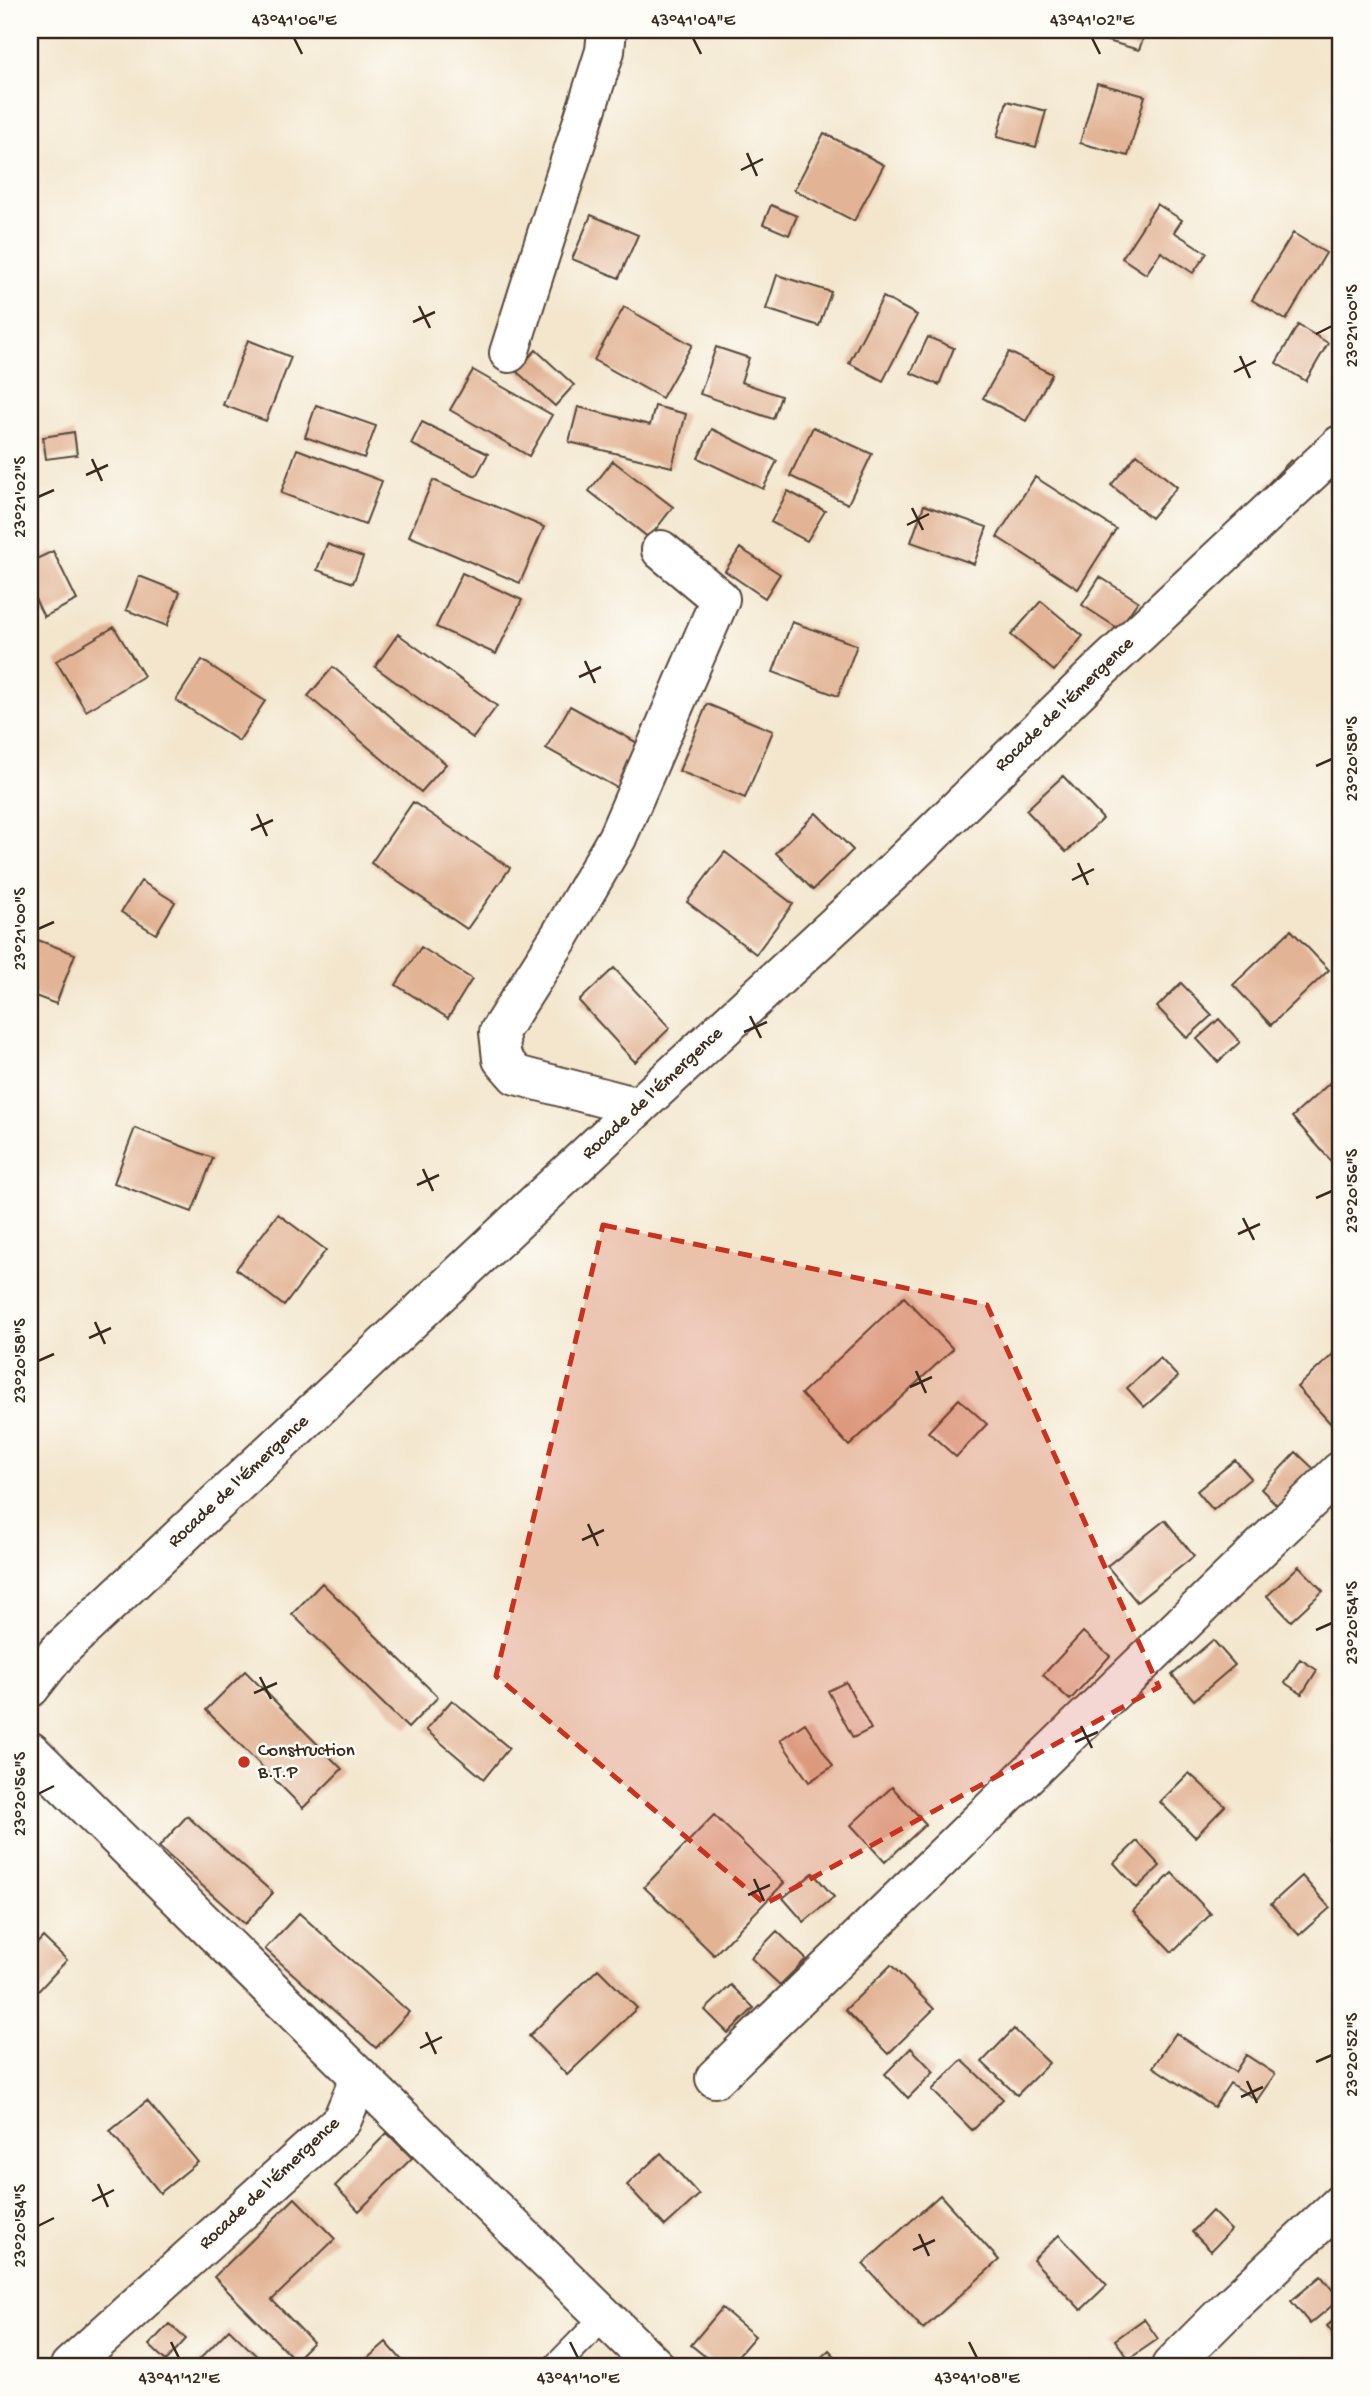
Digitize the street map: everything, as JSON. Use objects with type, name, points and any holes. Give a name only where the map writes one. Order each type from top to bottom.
[{"type":"street","points":[[509,353],[605,51],[607,30]]},
{"type":"street","name":"Rocade de l'Émergence","points":[[30,1688],[58,1651],[896,869],[1102,668],[1340,444]]},
{"type":"street","points":[[638,1107],[516,1074],[502,1059],[499,1032],[561,936],[617,838],[720,599],[661,550]]},
{"type":"street","points":[[715,2078],[1340,1471]]},
{"type":"street","points":[[30,1751],[655,2366]]},
{"type":"street","name":"Rocade de l'Émergence","points":[[70,2366],[342,2120],[360,2077]]},
{"type":"street","points":[[1171,2366],[1230,2306],[1340,2204]]},
{"type":"lane","points":[[556,2366],[604,2317]]},
{"type":"highlighted area","points":[[603,1225],[987,1305],[1159,1687],[765,1904],[496,1676]]},
{"type":"building","points":[[1076,30],[1146,30],[1139,50]]},
{"type":"building","points":[[1097,83],[1145,96],[1128,156],[1080,143]]},
{"type":"building","points":[[1007,101],[1046,111],[1036,147],[997,137]]},
{"type":"building","points":[[824,133],[884,165],[854,221],[794,190]]},
{"type":"building","points":[[1157,204],[1182,220],[1174,232],[1207,253],[1193,273],[1161,252],[1146,274],[1122,258]]},
{"type":"building","points":[[771,205],[797,216],[789,235],[763,224]]},
{"type":"building","points":[[591,215],[638,235],[619,278],[572,259]]},
{"type":"building","points":[[1293,233],[1326,253],[1286,320],[1252,300]]},
{"type":"building","points":[[777,275],[831,292],[819,326],[766,309]]},
{"type":"building","points":[[883,297],[917,315],[883,381],[849,363]]},
{"type":"building","points":[[624,307],[692,345],[662,398],[594,360]]},
{"type":"building","points":[[1298,325],[1328,343],[1306,381],[1276,363]]},
{"type":"building","points":[[928,337],[954,348],[939,385],[911,373]]},
{"type":"building","points":[[248,340],[291,357],[266,421],[223,405]]},
{"type":"building","points":[[716,347],[749,358],[741,382],[781,396],[773,419],[700,394]]},
{"type":"building","points":[[536,350],[574,385],[555,406],[516,371]]},
{"type":"building","points":[[1009,352],[1052,374],[1026,421],[983,398]]},
{"type":"building","points":[[473,370],[552,415],[529,456],[450,410]]},
{"type":"building","points":[[316,405],[376,426],[364,458],[305,437]]},
{"type":"building","points":[[655,406],[686,414],[672,467],[569,442],[578,407],[650,425]]},
{"type":"building","points":[[422,422],[488,454],[476,476],[411,444]]},
{"type":"building","points":[[813,427],[872,454],[848,504],[790,476]]},
{"type":"building","points":[[712,429],[777,461],[763,489],[698,458]]},
{"type":"building","points":[[74,432],[77,455],[46,459],[43,437]]},
{"type":"building","points":[[297,449],[382,481],[365,525],[281,493]]},
{"type":"building","points":[[1137,454],[1177,487],[1151,518],[1111,485]]},
{"type":"building","points":[[1291,460],[1304,472],[1278,498],[1266,486]]},
{"type":"building","points":[[613,461],[673,507],[649,538],[589,491]]},
{"type":"building","points":[[1035,477],[1116,529],[1078,589],[997,537]]},
{"type":"building","points":[[433,480],[544,527],[520,583],[409,536]]},
{"type":"building","points":[[788,491],[825,511],[807,541],[771,522]]},
{"type":"building","points":[[924,505],[987,527],[974,564],[911,542]]},
{"type":"building","points":[[327,544],[363,557],[353,583],[317,570]]},
{"type":"building","points":[[740,548],[780,574],[765,598],[725,571]]},
{"type":"building","points":[[53,551],[77,600],[44,617],[30,589],[30,562]]},
{"type":"building","points":[[462,573],[522,600],[496,654],[436,627]]},
{"type":"building","points":[[139,576],[180,592],[167,626],[126,610]]},
{"type":"building","points":[[1100,577],[1138,601],[1119,629],[1082,605]]},
{"type":"building","points":[[1041,601],[1083,636],[1054,671],[1011,635]]},
{"type":"building","points":[[792,622],[857,645],[838,696],[773,672]]},
{"type":"building","points":[[114,627],[144,676],[86,711],[56,661]]},
{"type":"building","points":[[398,634],[497,706],[473,738],[375,667]]},
{"type":"building","points":[[202,660],[265,701],[239,741],[176,700]]},
{"type":"building","points":[[333,667],[446,764],[421,792],[308,696]]},
{"type":"building","points":[[707,704],[773,731],[745,798],[679,771]]},
{"type":"building","points":[[570,706],[643,746],[619,789],[546,748]]},
{"type":"building","points":[[1063,776],[1103,819],[1066,852],[1026,810]]},
{"type":"building","points":[[413,802],[510,868],[467,929],[371,863]]},
{"type":"building","points":[[816,813],[853,850],[813,890],[776,853]]},
{"type":"building","points":[[725,852],[793,904],[756,954],[687,902]]},
{"type":"building","points":[[141,881],[175,902],[156,934],[121,912]]},
{"type":"building","points":[[1291,930],[1329,970],[1271,1025],[1233,985]]},
{"type":"building","points":[[30,937],[75,954],[56,1004],[30,994]]},
{"type":"building","points":[[421,947],[472,979],[448,1018],[396,985]]},
{"type":"building","points":[[614,968],[670,1028],[635,1062],[579,1001]]},
{"type":"building","points":[[1181,983],[1212,1015],[1187,1038],[1157,1007]]},
{"type":"building","points":[[1219,1019],[1240,1042],[1218,1062],[1197,1039]]},
{"type":"building","points":[[1332,1081],[1340,1090],[1340,1171],[1292,1117]]},
{"type":"building","points":[[135,1128],[213,1158],[192,1212],[114,1183]]},
{"type":"building","points":[[278,1214],[326,1250],[284,1306],[236,1269]]},
{"type":"building","points":[[904,1297],[953,1349],[849,1446],[801,1394]]},
{"type":"building","points":[[1340,1348],[1340,1419],[1333,1426],[1297,1387]]},
{"type":"building","points":[[1160,1358],[1178,1377],[1144,1407],[1127,1388]]},
{"type":"building","points":[[959,1399],[987,1424],[956,1457],[928,1432]]},
{"type":"building","points":[[1296,1452],[1315,1470],[1280,1508],[1261,1489]]},
{"type":"building","points":[[1235,1460],[1251,1478],[1213,1510],[1197,1491]]},
{"type":"building","points":[[1340,1497],[1340,1516],[1331,1507]]},
{"type":"building","points":[[1165,1520],[1194,1556],[1137,1602],[1107,1566]]},
{"type":"building","points":[[1299,1566],[1323,1591],[1291,1621],[1267,1596]]},
{"type":"building","points":[[322,1583],[438,1697],[408,1728],[292,1614]]},
{"type":"building","points":[[1083,1632],[1110,1656],[1070,1700],[1043,1675]]},
{"type":"building","points":[[1213,1640],[1235,1665],[1194,1700],[1172,1675]]},
{"type":"building","points":[[1300,1659],[1317,1670],[1302,1694],[1285,1683]]},
{"type":"building","points":[[1340,1662],[1340,1676],[1333,1669]]},
{"type":"building","points":[[245,1671],[342,1769],[303,1808],[206,1710]]},
{"type":"building","points":[[846,1682],[871,1729],[853,1738],[828,1691]]},
{"type":"building","points":[[452,1700],[509,1748],[484,1779],[426,1730]]},
{"type":"building","points":[[805,1723],[833,1766],[809,1782],[780,1740]]},
{"type":"building","points":[[1189,1773],[1225,1806],[1195,1837],[1160,1802]]},
{"type":"building","points":[[892,1787],[926,1824],[885,1862],[851,1825]]},
{"type":"building","points":[[714,1815],[784,1883],[714,1955],[644,1887]]},
{"type":"building","points":[[187,1816],[273,1893],[245,1924],[159,1847]]},
{"type":"building","points":[[1340,1828],[1340,1851],[1329,1839]]},
{"type":"building","points":[[1137,1841],[1160,1866],[1137,1888],[1114,1863]]},
{"type":"building","points":[[813,1873],[834,1897],[804,1922],[783,1898]]},
{"type":"building","points":[[1172,1873],[1211,1914],[1172,1952],[1133,1911]]},
{"type":"building","points":[[1302,1876],[1330,1908],[1299,1935],[1271,1904]]},
{"type":"building","points":[[299,1913],[409,2012],[376,2048],[265,1949]]},
{"type":"building","points":[[777,1931],[806,1959],[780,1985],[751,1958]]},
{"type":"building","points":[[43,1937],[67,1960],[30,2000],[30,1951]]},
{"type":"building","points":[[891,1965],[934,2009],[888,2054],[845,2010]]},
{"type":"building","points":[[598,1969],[637,2008],[567,2075],[529,2036]]},
{"type":"building","points":[[731,1985],[754,2008],[728,2033],[705,2010]]},
{"type":"building","points":[[1014,2029],[1049,2063],[1017,2095],[982,2062]]},
{"type":"building","points":[[1176,2033],[1235,2072],[1246,2055],[1275,2074],[1257,2100],[1230,2083],[1214,2107],[1153,2067]]},
{"type":"building","points":[[911,2048],[934,2072],[908,2098],[885,2074]]},
{"type":"building","points":[[962,2060],[1003,2099],[972,2130],[932,2090]]},
{"type":"building","points":[[147,2101],[198,2162],[160,2193],[110,2131]]},
{"type":"building","points":[[387,2133],[412,2158],[359,2211],[335,2186]]},
{"type":"building","points":[[661,2153],[699,2195],[665,2226],[627,2185]]},
{"type":"building","points":[[940,2195],[999,2260],[923,2329],[863,2264]]},
{"type":"building","points":[[295,2198],[335,2239],[272,2300],[313,2342],[295,2360],[214,2277]]},
{"type":"building","points":[[1212,2211],[1231,2230],[1211,2251],[1192,2232]]},
{"type":"building","points":[[1059,2235],[1107,2285],[1081,2310],[1033,2260]]},
{"type":"building","points":[[1321,2276],[1340,2299],[1310,2324],[1291,2301]]},
{"type":"building","points":[[722,2308],[755,2336],[729,2366],[717,2366],[691,2345]]},
{"type":"building","points":[[1340,2315],[1340,2342],[1327,2326]]},
{"type":"building","points":[[1144,2319],[1158,2339],[1129,2359],[1115,2340]]},
{"type":"building","points":[[169,2324],[186,2339],[166,2361],[149,2345]]},
{"type":"building","points":[[229,2329],[267,2366],[193,2366]]},
{"type":"building","points":[[386,2342],[407,2366],[359,2366]]},
{"type":"building","points":[[829,2350],[844,2366],[812,2366]]},
{"type":"place","name":"Construction B.T.P","points":[[244,1762]]}]
